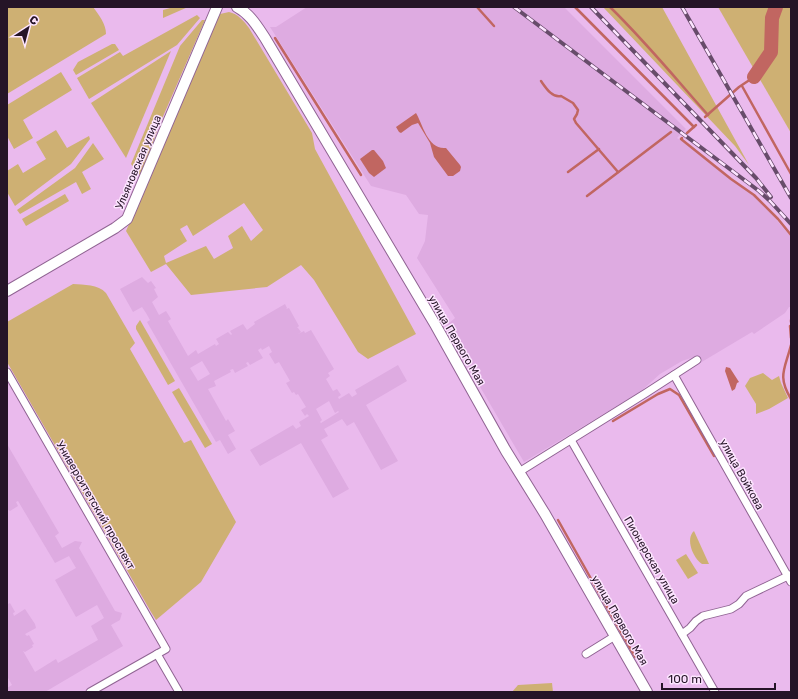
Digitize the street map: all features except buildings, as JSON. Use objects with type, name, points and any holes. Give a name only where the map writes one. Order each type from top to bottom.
[{"type":"street","name":"Ульяновская улица","points":[[7,291],[116,228],[127,219],[217,7]]},
{"type":"street","name":"улица Первого Мая","points":[[237,7],[244,10],[250,16],[265,38],[424,307],[647,692]]},
{"type":"street","points":[[519,472],[697,360]]},
{"type":"street","name":"Университетский проспект","points":[[7,372],[166,649],[157,654]]},
{"type":"street","name":"улица Войкова","points":[[674,375],[790,577]]},
{"type":"street","name":"Пионерская улица","points":[[571,440],[715,692]]},
{"type":"street","points":[[682,634],[703,616],[731,609],[740,604],[746,596],[790,577]]},
{"type":"street","points":[[586,654],[615,636]]},
{"type":"street","points":[[90,692],[157,654],[179,692]]},
{"type":"shaded area","points":[[7,7],[93,7],[100,16],[106,30],[106,34],[7,94]]},
{"type":"shaded area","points":[[174,7],[188,7],[163,18],[163,10]]},
{"type":"shaded area","points":[[307,7],[564,7],[686,129],[677,138],[753,195],[763,204],[791,237],[791,307],[789,307],[785,313],[754,334],[752,332],[700,363],[697,356],[682,361],[660,374],[640,392],[524,462],[445,327],[455,318],[417,258],[425,241],[428,215],[419,214],[406,195],[371,186],[270,27],[276,27]]},
{"type":"shaded area","points":[[603,7],[662,7],[749,165],[735,146]]},
{"type":"shaded area","points":[[718,7],[791,7],[791,133]]},
{"type":"shaded area","points":[[229,12],[235,14],[243,20],[249,28],[312,133],[315,149],[416,334],[368,359],[358,352],[314,280],[301,265],[267,287],[191,295],[166,264],[151,272],[126,231],[220,14]],"holes":[[[244,203],[263,230],[251,241],[242,226],[228,236],[233,248],[214,259],[206,246],[166,263],[164,256],[187,241],[180,229],[187,225],[193,236]]]},
{"type":"shaded area","points":[[197,15],[200,18],[177,45],[89,99],[77,78],[120,52],[123,56]]},
{"type":"shaded area","points":[[202,20],[205,20],[158,128],[141,177],[131,164],[180,46]]},
{"type":"shaded area","points":[[112,44],[115,44],[119,50],[76,75],[73,70],[78,62]]},
{"type":"shaded area","points":[[171,51],[126,158],[91,103]]},
{"type":"shaded area","points":[[61,72],[72,90],[23,120],[33,138],[14,149],[7,136],[7,105]]},
{"type":"shaded area","points":[[416,113],[430,141],[440,148],[446,148],[460,165],[460,171],[453,176],[448,176],[434,157],[430,143],[418,123],[412,125],[401,133],[396,127]]},
{"type":"shaded area","points":[[56,130],[67,148],[89,136],[90,139],[71,164],[15,206],[7,192],[7,171],[18,164],[23,173],[46,159],[36,142]]},
{"type":"shaded area","points":[[93,143],[104,159],[82,172],[91,189],[82,194],[76,182],[20,214],[17,210],[75,168]]},
{"type":"shaded area","points":[[374,150],[383,161],[386,168],[374,177],[369,173],[360,159]]},
{"type":"shaded area","points":[[65,194],[69,201],[26,226],[22,219]]},
{"type":"shaded area","points":[[142,277],[148,283],[151,281],[156,288],[154,289],[158,297],[152,302],[159,315],[166,311],[171,319],[168,321],[188,356],[196,350],[198,354],[215,344],[216,346],[219,344],[216,339],[228,332],[231,335],[232,334],[230,331],[243,324],[247,330],[255,324],[254,322],[285,304],[286,309],[289,308],[299,326],[297,328],[301,332],[298,334],[311,330],[334,369],[328,373],[330,376],[326,379],[333,391],[337,389],[341,395],[338,397],[339,399],[349,393],[352,397],[357,394],[355,390],[398,365],[407,381],[366,405],[398,461],[381,470],[354,422],[347,426],[342,419],[324,429],[328,436],[321,440],[349,489],[333,498],[301,443],[260,466],[250,450],[293,425],[296,429],[301,426],[299,422],[309,416],[307,414],[305,416],[301,410],[306,407],[298,394],[296,395],[294,392],[292,393],[286,383],[290,381],[279,362],[275,364],[269,354],[272,352],[269,346],[262,350],[261,348],[258,350],[263,358],[250,365],[248,362],[246,363],[248,366],[235,373],[233,369],[230,370],[231,372],[214,381],[216,386],[208,389],[226,421],[228,419],[235,431],[228,435],[236,449],[228,454],[220,440],[216,442],[147,322],[150,320],[146,313],[142,307],[133,312],[120,289]],"holes":[[[202,361],[210,374],[198,381],[190,368]],[[329,401],[335,413],[338,411],[339,412],[321,423],[320,422],[322,420],[316,409]]]},
{"type":"shaded area","points":[[73,284],[95,286],[106,293],[135,343],[130,349],[184,443],[191,440],[236,522],[201,582],[156,620],[7,362],[7,322]]},
{"type":"shaded area","points":[[140,320],[175,381],[168,385],[136,329],[136,326]]},
{"type":"shaded area","points":[[726,367],[730,368],[739,382],[732,391],[725,371]]},
{"type":"shaded area","points":[[763,373],[772,380],[779,376],[788,398],[769,409],[756,414],[756,404],[745,386],[750,378]]},
{"type":"shaded area","points":[[179,388],[212,444],[205,448],[172,392]]},
{"type":"shaded area","points":[[7,444],[59,533],[55,536],[62,548],[75,541],[82,542],[79,548],[115,611],[122,613],[120,620],[111,625],[123,646],[45,692],[7,692],[7,688],[12,685],[7,676],[7,602],[8,604],[10,603],[15,612],[13,613],[14,616],[25,609],[35,624],[36,628],[25,634],[27,636],[29,635],[34,644],[32,645],[33,647],[25,652],[23,651],[35,672],[56,659],[58,663],[98,640],[91,626],[104,618],[97,605],[76,617],[55,580],[76,568],[69,556],[55,563],[18,501],[16,502],[18,506],[10,511],[7,509]]},
{"type":"shaded area","points":[[694,531],[709,564],[702,564],[693,553],[690,539],[691,534]]},
{"type":"shaded area","points":[[686,554],[698,573],[688,579],[676,560]]},
{"type":"shaded area","points":[[552,683],[553,692],[512,692],[518,685]]},
{"type":"waterway","points":[[477,7],[494,26]]},
{"type":"waterway","points":[[575,7],[694,127]]},
{"type":"waterway","points":[[610,7],[648,47],[708,115]]},
{"type":"waterway","points":[[754,77],[771,52],[772,18],[776,7]]},
{"type":"waterway","points":[[275,38],[361,175]]},
{"type":"waterway","points":[[705,117],[739,87],[754,77]]},
{"type":"waterway","points":[[541,81],[552,94],[561,96],[573,103],[578,110],[574,119],[576,123],[618,172]]},
{"type":"waterway","points":[[742,86],[791,174]]},
{"type":"waterway","points":[[687,133],[696,125]]},
{"type":"waterway","points":[[587,196],[671,132]]},
{"type":"waterway","points":[[682,138],[681,139],[731,179],[754,195],[778,219],[791,235]]},
{"type":"waterway","points":[[568,172],[599,149]]},
{"type":"waterway","points":[[790,326],[791,338]]},
{"type":"waterway","points":[[791,345],[783,378],[784,384],[791,399]]},
{"type":"waterway","points":[[613,421],[658,394],[670,389],[679,395],[714,456]]},
{"type":"waterway","points":[[558,520],[635,657]]},
{"type":"railway","points":[[514,7],[759,191],[791,224]]},
{"type":"railway","points":[[591,7],[756,178],[771,197]]},
{"type":"railway","points":[[682,7],[791,198]]}]
